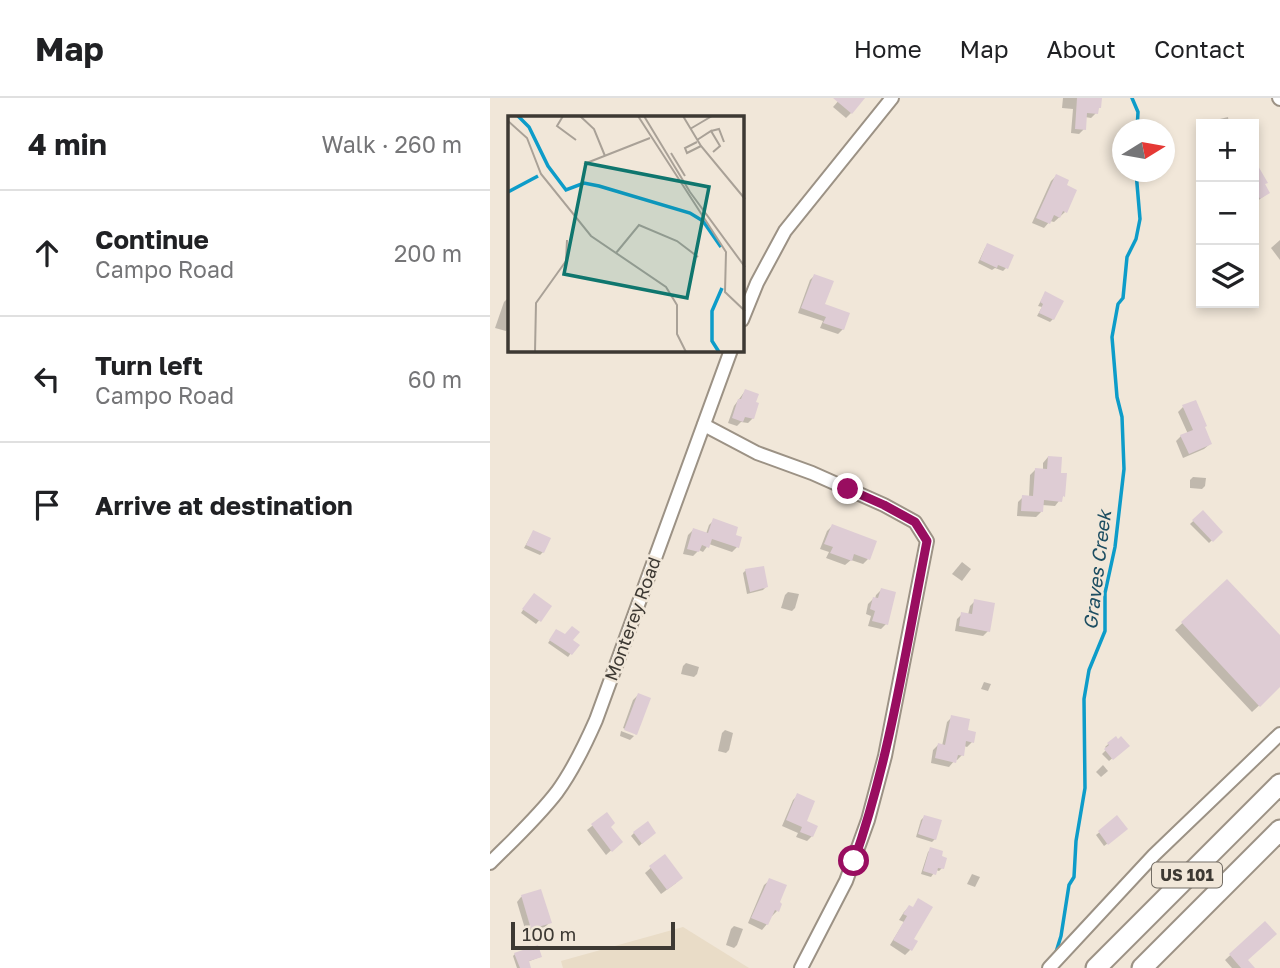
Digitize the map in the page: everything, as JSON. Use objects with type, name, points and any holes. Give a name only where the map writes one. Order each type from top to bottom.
[{"type":"highway","name":"US 101","points":[[1096,968],[1280,784]]},
{"type":"highway","name":"US 101","points":[[1142,968],[1280,830]]},
{"type":"street","points":[[744,315],[757,283],[785,231],[892,98]]},
{"type":"street","name":"Monterey Road","points":[[490,863],[558,790],[584,746],[596,720],[730,352]]},
{"type":"street","points":[[704,425],[757,453],[813,473],[884,505],[915,522],[927,541],[887,743],[868,820],[846,881],[800,968]]},
{"type":"street","points":[[1049,968],[1154,855],[1280,734]]},
{"type":"shaded area","points":[[683,927],[749,968],[563,968],[561,961]]},
{"type":"building","points":[[833,98],[865,98],[852,114]]},
{"type":"building","points":[[1077,98],[1102,98],[1098,114],[1087,113],[1086,130],[1075,129]]},
{"type":"building","points":[[1259,168],[1268,183],[1265,184],[1270,193],[1260,199]]},
{"type":"building","points":[[1056,174],[1069,180],[1067,185],[1077,190],[1067,213],[1063,211],[1060,218],[1054,215],[1050,224],[1036,218]]},
{"type":"building","points":[[987,243],[1014,255],[1008,269],[998,265],[997,268],[980,260]]},
{"type":"building","points":[[814,274],[834,281],[825,304],[850,313],[844,330],[823,323],[826,317],[801,308]]},
{"type":"building","points":[[1045,291],[1064,301],[1054,320],[1039,313]]},
{"type":"building","points":[[745,389],[759,394],[756,402],[759,403],[754,419],[745,417],[743,422],[732,418],[738,399],[741,399]]},
{"type":"building","points":[[1196,400],[1212,444],[1189,454],[1180,435],[1193,430],[1182,405]]},
{"type":"building","points":[[1048,456],[1062,457],[1061,473],[1067,473],[1065,497],[1063,496],[1062,502],[1044,500],[1043,512],[1021,511],[1022,495],[1033,496],[1035,468],[1047,469]]},
{"type":"building","points":[[1203,510],[1223,532],[1213,542],[1192,520]]},
{"type":"building","points":[[713,518],[738,527],[736,535],[742,537],[739,548],[712,539],[709,548],[702,545],[699,552],[687,549],[693,528],[708,533]]},
{"type":"building","points":[[832,524],[877,541],[870,560],[854,554],[852,561],[830,553],[833,547],[824,544]]},
{"type":"building","points":[[533,530],[551,538],[544,553],[526,545]]},
{"type":"building","points":[[764,566],[768,587],[750,592],[745,569]]},
{"type":"building","points":[[1227,579],[1280,635],[1280,687],[1260,707],[1181,622]]},
{"type":"building","points":[[881,588],[896,592],[888,625],[872,621],[875,611],[870,609],[873,597],[878,598]]},
{"type":"building","points":[[534,593],[552,606],[541,622],[522,609]]},
{"type":"building","points":[[974,599],[995,603],[990,632],[959,626],[961,612],[972,614]]},
{"type":"building","points":[[572,626],[580,632],[573,640],[580,645],[572,655],[549,640],[556,629],[565,634]]},
{"type":"building","points":[[638,693],[651,698],[637,735],[624,730]]},
{"type":"building","points":[[951,715],[970,719],[968,730],[976,732],[974,743],[966,741],[964,756],[958,755],[956,763],[935,758],[938,743],[945,745]]},
{"type":"building","points":[[1116,736],[1118,739],[1121,736],[1130,746],[1113,760],[1104,749]]},
{"type":"building","points":[[797,793],[815,801],[807,821],[818,826],[813,837],[800,832],[802,827],[786,820]]},
{"type":"building","points":[[607,812],[615,823],[611,827],[623,842],[612,852],[591,824]]},
{"type":"building","points":[[924,815],[942,820],[936,840],[918,834]]},
{"type":"building","points":[[1117,815],[1128,829],[1108,845],[1098,831]]},
{"type":"building","points":[[648,821],[656,833],[642,844],[633,832]]},
{"type":"building","points":[[930,847],[943,851],[942,856],[947,858],[944,869],[938,868],[936,875],[923,871]]},
{"type":"building","points":[[665,854],[683,878],[667,890],[649,866]]},
{"type":"building","points":[[769,878],[787,885],[779,912],[775,910],[768,925],[751,918]]},
{"type":"building","points":[[541,889],[552,923],[531,929],[521,895]]},
{"type":"building","points":[[918,898],[933,907],[914,939],[918,941],[912,951],[893,940],[907,916],[903,914],[909,905],[913,907]]},
{"type":"building","points":[[1265,921],[1277,934],[1248,960],[1255,968],[1241,968],[1229,954]]},
{"type":"building","points":[[538,945],[542,957],[529,961],[531,968],[520,968],[514,953]]},
{"type":"waterway","name":"Graves Creek","points":[[1132,98],[1138,112],[1138,119]]},
{"type":"waterway","name":"Graves Creek","points":[[1056,952],[1069,885],[1074,877],[1076,841],[1085,788],[1084,699],[1089,670],[1105,631],[1105,593],[1115,547],[1124,469],[1122,417],[1117,397],[1112,337],[1118,304],[1123,298],[1127,257],[1136,239],[1140,219],[1137,182]]},
{"type":"route","points":[[848,489],[915,522],[927,541],[884,756],[868,820],[854,861]]}]
